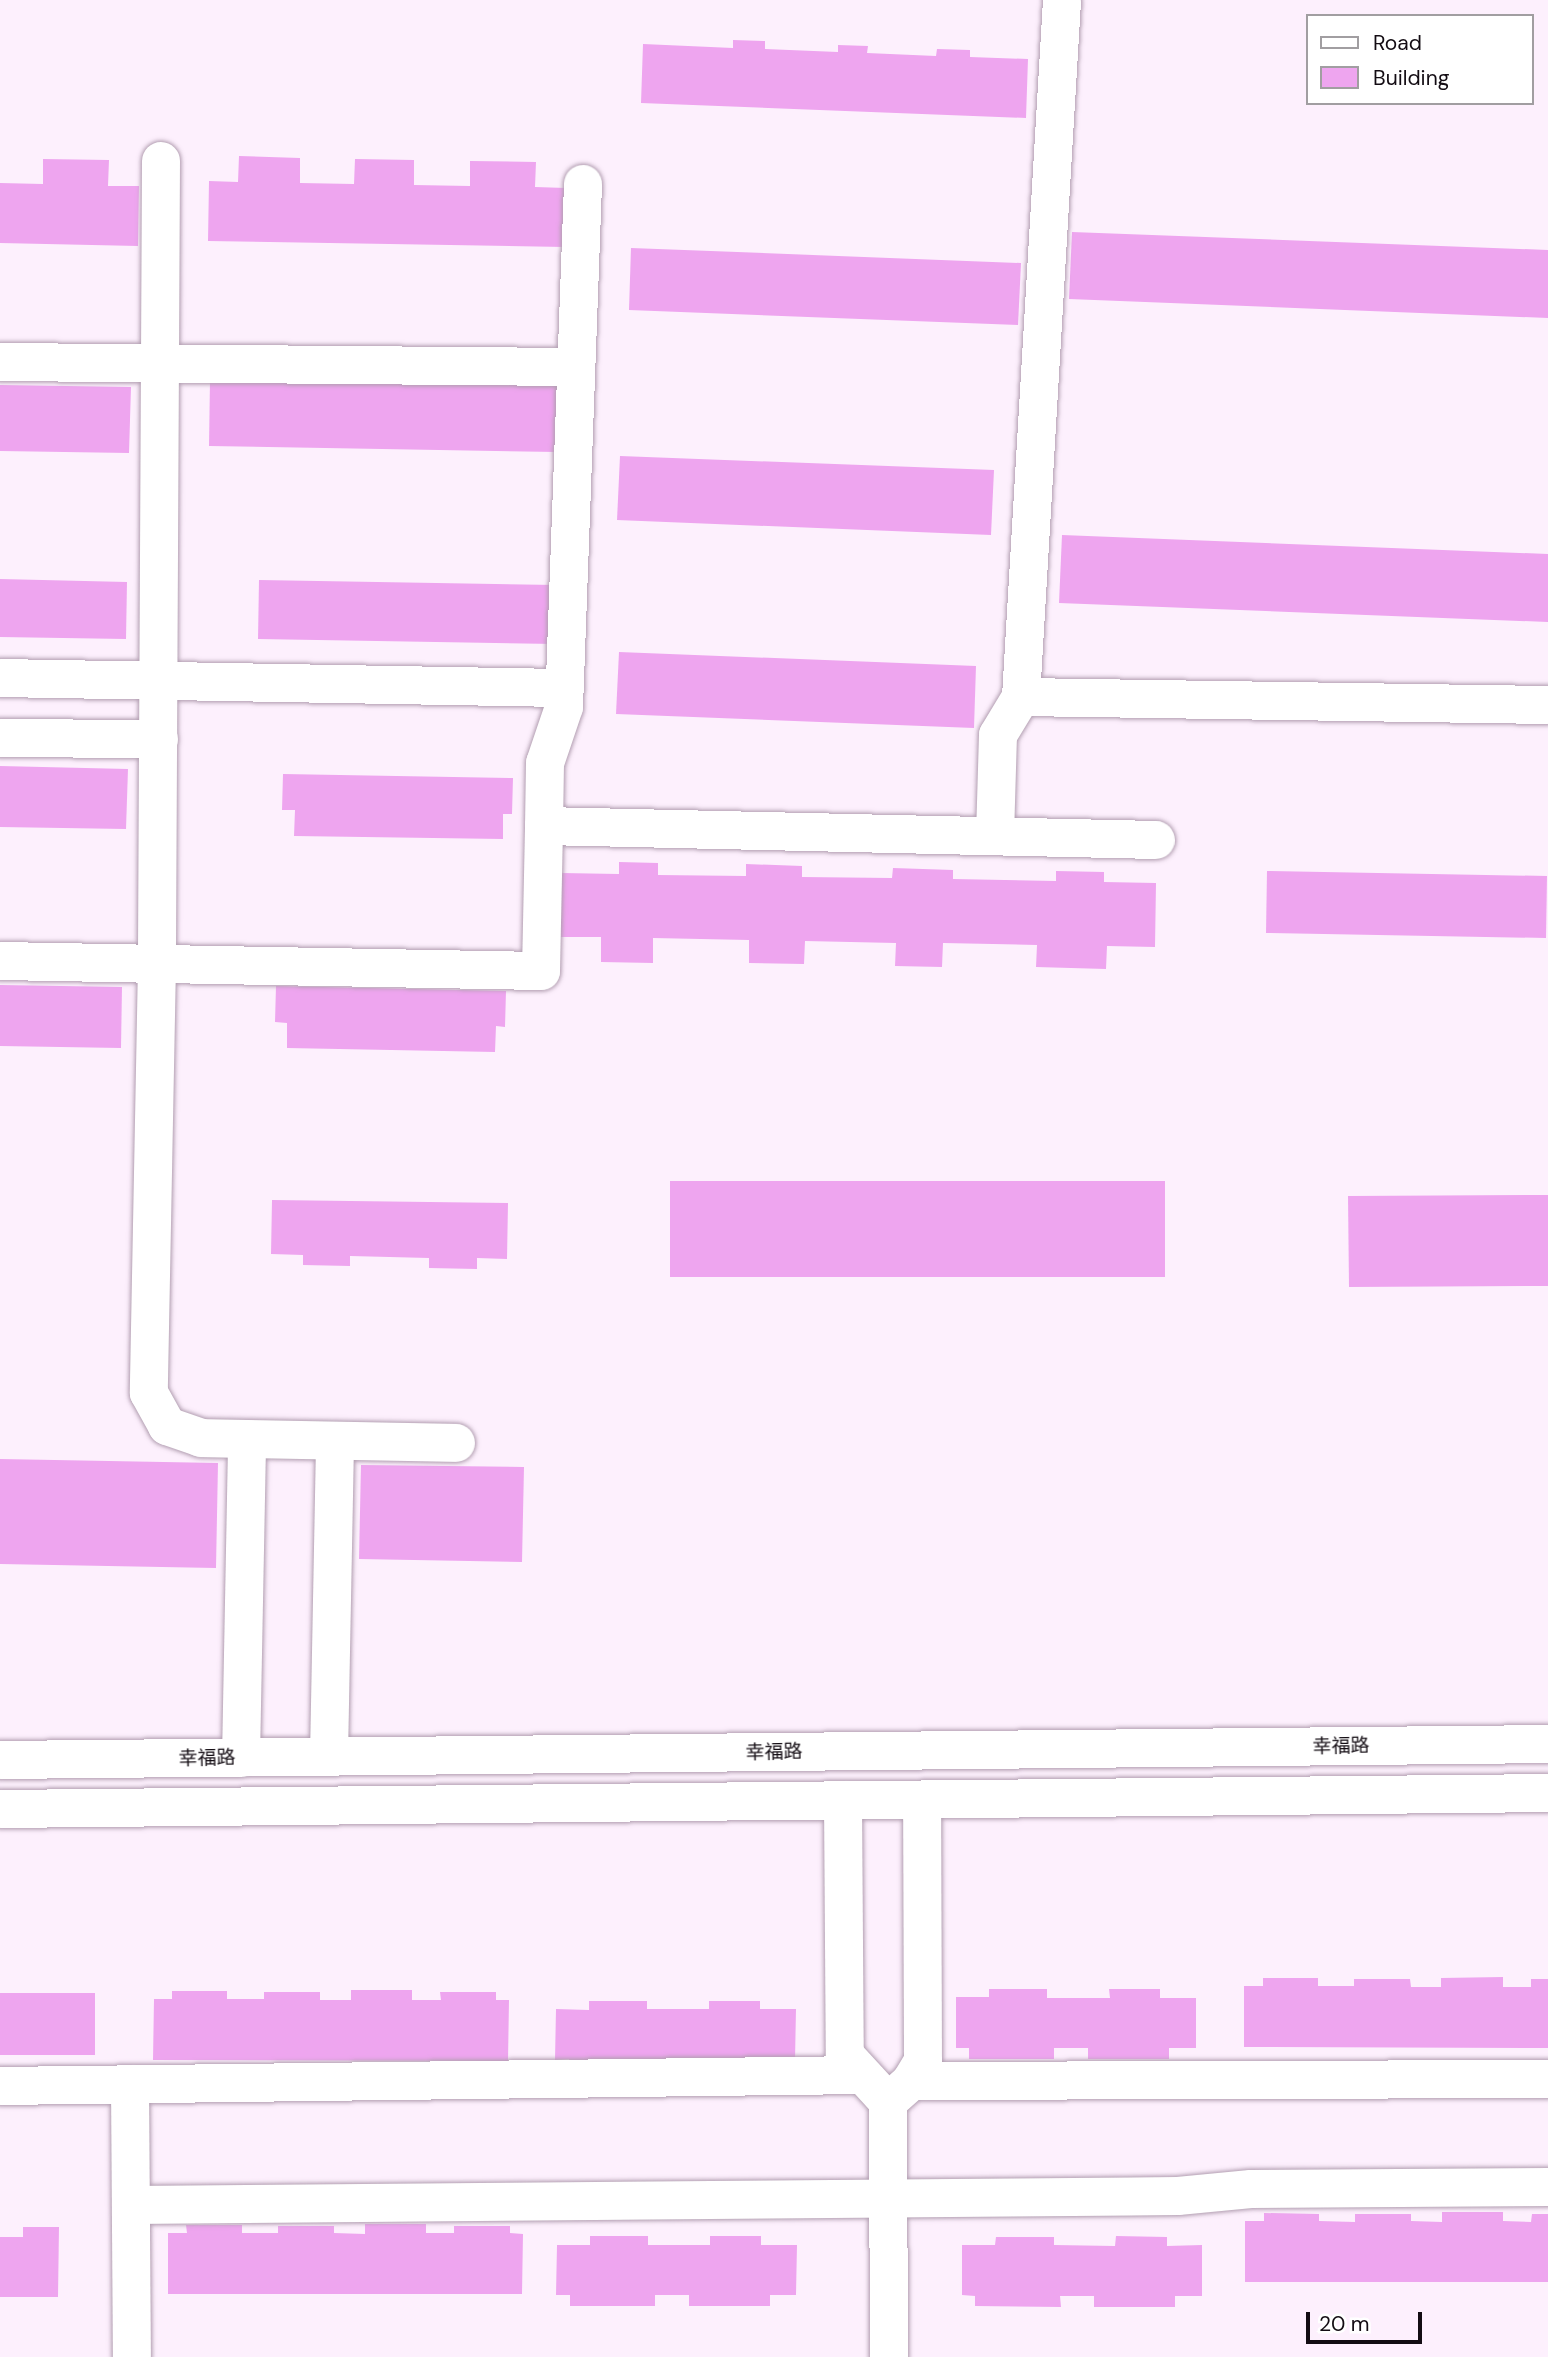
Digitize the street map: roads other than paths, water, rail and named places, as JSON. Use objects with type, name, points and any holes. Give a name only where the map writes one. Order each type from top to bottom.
[{"type":"street","points":[[996,836],[998,735],[1021,697],[1062,0]]},
{"type":"street","points":[[162,161],[157,964],[149,1393],[167,1426],[201,1438],[456,1443]]},
{"type":"street","points":[[0,961],[541,971],[545,763],[564,707],[583,184]]},
{"type":"street","points":[[0,362],[576,367]]},
{"type":"street","points":[[0,678],[564,688]]},
{"type":"street","points":[[1021,697],[1548,705]]},
{"type":"street","points":[[0,738],[159,738]]},
{"type":"street","points":[[544,826],[1156,840]]},
{"type":"street","points":[[241,1758],[247,1439]]},
{"type":"street","points":[[329,1756],[335,1441]]},
{"type":"street","name":"幸福路","points":[[0,1760],[1548,1744]]},
{"type":"street","points":[[0,1809],[1548,1793]]},
{"type":"street","points":[[843,1800],[845,2055],[859,2075]]},
{"type":"street","points":[[889,2357],[888,2199],[899,2092],[923,2061],[922,1800]]},
{"type":"street","points":[[0,2085],[859,2075],[899,2092],[1548,2079]]},
{"type":"street","points":[[130,2084],[132,2357]]},
{"type":"street","points":[[131,2205],[888,2199],[1548,2187]]}]
